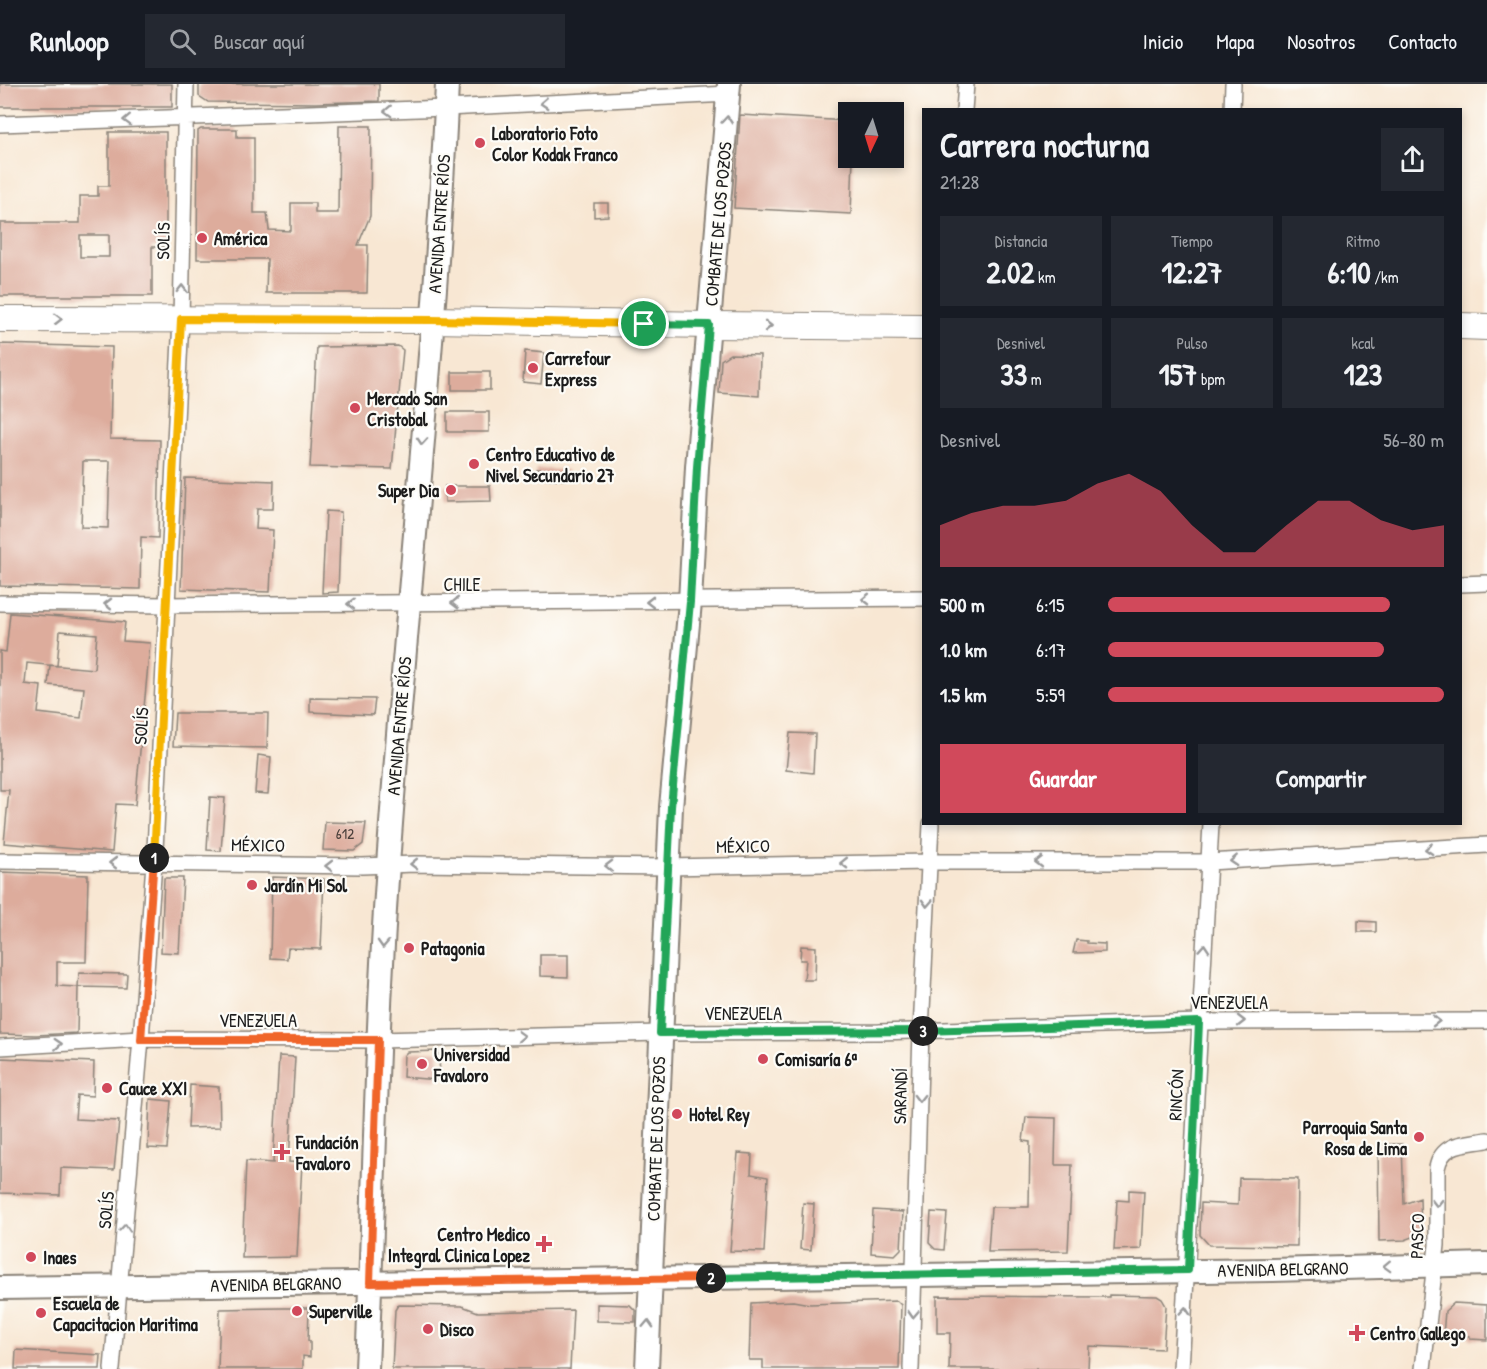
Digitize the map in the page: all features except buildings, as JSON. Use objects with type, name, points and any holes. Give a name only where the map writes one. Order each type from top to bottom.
[{"type":"main road","name":"AVENIDA ENTRE RÍOS","points":[[367,1369],[378,1040],[388,865],[432,320],[447,84]]},
{"type":"main road","name":"COMBATE DE LOS POZOS","points":[[647,1369],[667,867],[675,750],[690,602],[697,476],[729,89]]},
{"type":"main road","points":[[0,319],[432,320],[922,327]]},
{"type":"main road","points":[[1462,327],[1487,327]]},
{"type":"main road","name":"AVENIDA BELGRANO","points":[[0,1288],[1273,1270],[1487,1264]]},
{"type":"street","name":"SOLÍS","points":[[112,1369],[154,863],[181,319],[186,84]]},
{"type":"street","points":[[964,108],[966,84]]},
{"type":"street","points":[[1232,108],[1233,84]]},
{"type":"street","points":[[0,124],[446,108],[729,89]]},
{"type":"street","points":[[1462,584],[1487,583]]},
{"type":"street","name":"CHILE","points":[[0,603],[409,604],[922,598]]},
{"type":"street","name":"SARANDÍ","points":[[910,1369],[915,1275],[921,1031],[931,825]]},
{"type":"street","name":"RINCÓN","points":[[1181,1369],[1211,825]]},
{"type":"street","name":"MÉXICO","points":[[0,861],[667,867],[929,861],[1209,862],[1487,845]]},
{"type":"street","name":"VENEZUELA","points":[[0,1047],[141,1040],[378,1040],[660,1033],[921,1031],[1199,1022],[1487,1021]]},
{"type":"street","name":"PASCO","points":[[1424,1369],[1436,1264],[1439,1158],[1447,1148],[1487,1140]]},
{"type":"place","name":"Laboratorio Foto Color Kodak Franco","points":[[480,143]]},
{"type":"place","name":"América","points":[[202,238]]},
{"type":"place","name":"Carrefour Express","points":[[533,368]]},
{"type":"place","name":"Mercado San Cristobal","points":[[355,408]]},
{"type":"place","name":"Centro Educativo de Nivel Secundario 27","points":[[474,464]]},
{"type":"place","name":"Super Dia","points":[[451,490]]},
{"type":"place","name":"Jardín Mi Sol","points":[[252,885]]},
{"type":"place","name":"Patagonia","points":[[409,948]]},
{"type":"place","name":"Comisaría 6ª","points":[[763,1059]]},
{"type":"place","name":"Universidad Favaloro","points":[[422,1064]]},
{"type":"place","name":"Cauce XXI","points":[[107,1088]]},
{"type":"place","name":"Hotel Rey","points":[[677,1114]]},
{"type":"place","name":"Parroquia Santa Rosa de Lima","points":[[1419,1137]]},
{"type":"place","name":"Fundación Favaloro","points":[[282,1152]]},
{"type":"place","name":"Centro Medico Integral Clinica Lopez","points":[[544,1244]]},
{"type":"place","name":"Inaes","points":[[31,1257]]},
{"type":"place","name":"Superville","points":[[297,1311]]},
{"type":"place","name":"Escuela de Capacitacion Maritima","points":[[41,1313]]},
{"type":"place","name":"Disco","points":[[428,1329]]},
{"type":"place","name":"Centro Gallego","points":[[1357,1333]]},
{"type":"route","points":[[181,319],[644,324],[709,325],[697,467],[690,602],[671,807],[660,1033],[879,1032],[1199,1022],[1188,1270],[370,1283],[378,1040],[141,1040],[155,850],[181,319]]}]
